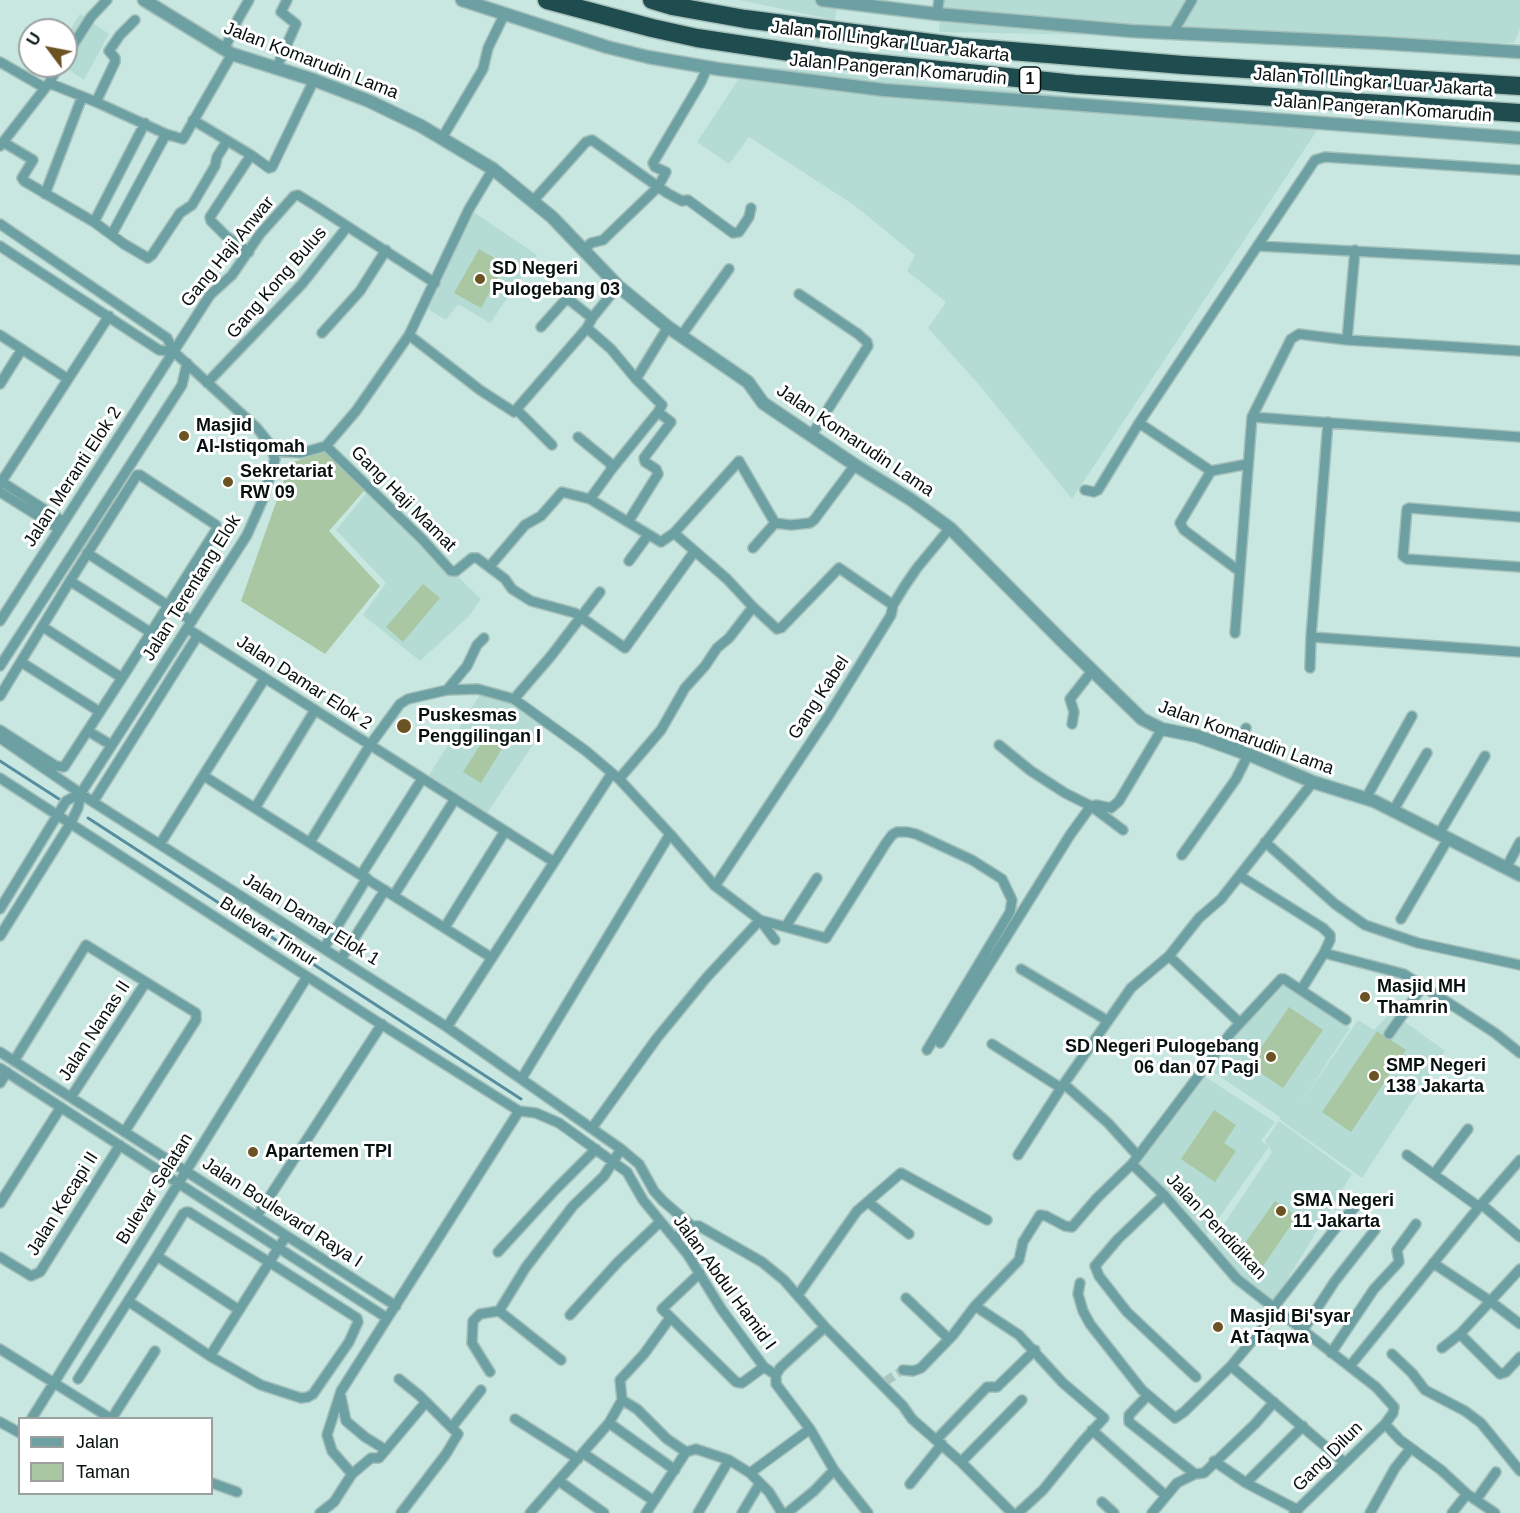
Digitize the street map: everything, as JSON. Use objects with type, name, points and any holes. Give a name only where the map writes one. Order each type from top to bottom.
[{"type":"highway","name":"Jalan Tol Lingkar Luar Jakarta","points":[[547,0],[674,33],[854,62],[1075,84],[1520,113]]},
{"type":"highway","name":"Jalan Tol Lingkar Luar Jakarta","points":[[652,0],[672,6],[745,19],[962,47],[1183,65],[1520,86]]},
{"type":"street","points":[[78,37],[91,17],[107,0]]},
{"type":"street","name":"Jalan Komarudin Lama","points":[[145,0],[228,52],[314,80],[393,112],[493,169],[533,201],[585,250],[618,286],[668,327],[748,382],[763,403],[810,436],[910,499],[950,528],[1136,715],[1162,729],[1197,736],[1313,782],[1366,798],[1520,875]]},
{"type":"street","points":[[0,62],[47,85],[96,102],[166,134],[183,139],[228,52],[249,0]]},
{"type":"street","points":[[276,69],[296,24],[281,12],[287,0]]},
{"type":"street","name":"Jalan Pangeran Komarudin","points":[[462,0],[608,47],[707,68],[884,90],[1520,138]]},
{"type":"street","points":[[822,0],[870,3],[937,14],[1172,34],[1349,41],[1520,52]]},
{"type":"street","points":[[937,14],[939,0]]},
{"type":"street","points":[[1172,34],[1192,0]]},
{"type":"street","points":[[442,138],[483,69],[488,48],[505,13]]},
{"type":"street","points":[[96,102],[115,62],[114,56],[109,51],[120,35],[135,20]]},
{"type":"street","points":[[585,250],[591,243],[603,240],[658,187],[666,172],[655,167],[653,163],[702,82],[707,68]]},
{"type":"street","points":[[52,78],[1,144],[33,159],[22,179],[150,258],[180,213],[192,205],[227,141]]},
{"type":"street","points":[[193,120],[268,167],[272,167],[314,80]]},
{"type":"street","points":[[45,194],[82,97]]},
{"type":"street","points":[[94,222],[122,172],[145,123]]},
{"type":"street","points":[[112,234],[166,134]]},
{"type":"street","points":[[533,201],[589,140],[592,140],[658,187],[680,201],[688,200],[734,233],[739,232],[749,217],[751,208]]},
{"type":"street","points":[[249,252],[226,236],[211,221],[210,217],[251,155]]},
{"type":"street","points":[[1085,490],[1094,492],[1098,490],[1139,423],[1315,160],[1320,158],[1520,170]]},
{"type":"street","points":[[0,224],[167,338],[174,352],[257,428],[273,451],[301,453],[326,446],[356,411],[409,335],[469,209],[493,169]]},
{"type":"street","points":[[122,172],[139,182]]},
{"type":"street","name":"Gang Haji Anwar","points":[[174,352],[210,295],[228,280],[260,234],[295,195],[347,227]]},
{"type":"street","name":"Gang Kong Bulus","points":[[207,383],[302,284],[347,227],[387,250],[435,283]]},
{"type":"street","points":[[0,246],[159,350],[174,352]]},
{"type":"street","points":[[1257,246],[1520,260]]},
{"type":"street","points":[[322,333],[360,291],[387,250]]},
{"type":"street","points":[[1347,340],[1355,250]]},
{"type":"street","points":[[681,336],[729,269]]},
{"type":"street","points":[[409,335],[480,390],[513,412],[587,328],[592,318],[618,286]]},
{"type":"street","points":[[800,294],[858,334],[868,346],[810,436]]},
{"type":"street","points":[[542,327],[567,298],[592,318]]},
{"type":"street","points":[[62,526],[0,486],[109,316]]},
{"type":"street","points":[[636,379],[668,327]]},
{"type":"street","points":[[587,328],[611,349],[662,405],[590,499]]},
{"type":"street","points":[[1235,633],[1252,417],[1291,339],[1299,334],[1347,340],[1520,351]]},
{"type":"street","points":[[0,335],[68,379]]},
{"type":"street","points":[[0,384],[22,349]]},
{"type":"street","name":"Jalan Meranti Elok 2","points":[[0,621],[174,352]]},
{"type":"street","points":[[0,666],[182,385],[187,363]]},
{"type":"street","points":[[182,385],[198,374]]},
{"type":"street","points":[[517,410],[552,445]]},
{"type":"street","points":[[628,522],[658,474],[656,469],[644,460],[671,422],[658,412]]},
{"type":"street","points":[[1252,417],[1520,437]]},
{"type":"street","points":[[1310,668],[1328,422]]},
{"type":"street","points":[[1139,423],[1211,471],[1248,464]]},
{"type":"street","points":[[578,437],[611,464],[611,470]]},
{"type":"street","name":"Gang Haji Mamat","points":[[326,446],[422,539],[451,571],[456,571],[472,558],[477,558],[490,566]]},
{"type":"street","name":"Jalan Terentang Elok","points":[[81,793],[247,535],[274,468],[273,451]]},
{"type":"street","points":[[694,552],[625,648],[581,617],[567,610],[531,601],[513,589],[490,566],[525,525],[541,516],[562,492],[590,499],[661,542],[674,533],[740,461],[776,523]]},
{"type":"street","points":[[0,465],[9,471]]},
{"type":"street","points":[[776,523],[791,525],[810,523],[855,465]]},
{"type":"street","points":[[1211,471],[1180,523],[1184,530],[1239,571]]},
{"type":"street","points":[[0,696],[135,477],[139,474],[216,524],[216,531],[67,764],[59,767],[0,730]]},
{"type":"street","points":[[1520,517],[1409,508],[1407,509],[1403,556],[1407,559],[1520,567]]},
{"type":"street","points":[[753,548],[776,523]]},
{"type":"street","name":"Gang Kabel","points":[[715,886],[827,718],[891,615],[894,605],[917,568],[950,528]]},
{"type":"street","points":[[674,533],[727,579],[777,629],[839,568],[894,605]]},
{"type":"street","points":[[629,561],[648,535]]},
{"type":"street","name":"Jalan Damar Elok 2","points":[[87,553],[167,606],[190,625],[198,635],[554,862]]},
{"type":"street","points":[[70,581],[150,632]]},
{"type":"street","points":[[514,699],[600,592]]},
{"type":"street","points":[[447,1027],[554,862],[616,776],[661,730],[685,688],[753,607]]},
{"type":"street","points":[[42,627],[122,678]]},
{"type":"street","name":"Jalan Terentang Elok","points":[[93,802],[198,635]]},
{"type":"street","points":[[1311,637],[1520,652]]},
{"type":"street","points":[[447,690],[467,666],[477,645],[484,638]]},
{"type":"street","points":[[21,662],[100,712]]},
{"type":"street","points":[[1072,724],[1074,712],[1070,699],[1092,671]]},
{"type":"street","points":[[160,844],[266,678]]},
{"type":"street","points":[[310,842],[370,745],[400,704],[408,699],[447,690],[478,688],[514,699],[586,751],[616,776],[715,886],[760,920],[775,940]]},
{"type":"street","points":[[255,808],[315,710]]},
{"type":"street","points":[[1366,798],[1412,716]]},
{"type":"street","points":[[1182,855],[1231,787],[1242,753],[1246,728]]},
{"type":"street","points":[[940,1043],[1034,889],[1091,806],[1114,807],[1162,729]]},
{"type":"street","points":[[88,731],[111,745]]},
{"type":"street","name":"Jalan Damar Elok 1","points":[[0,738],[93,802],[447,1027],[621,1149],[639,1164],[654,1191],[691,1226],[703,1228],[762,1262],[798,1295],[825,1328],[884,1382],[912,1419],[962,1462],[1012,1513]]},
{"type":"street","points":[[999,745],[1031,771],[1065,793],[1091,806],[1123,830]]},
{"type":"street","points":[[1393,811],[1427,753]]},
{"type":"street","points":[[1401,919],[1485,756]]},
{"type":"street","points":[[204,776],[492,958]]},
{"type":"street","name":"Bulevar Timur","points":[[0,778],[519,1111]]},
{"type":"street","points":[[324,948],[422,778]]},
{"type":"street","points":[[1018,1155],[1133,985],[1169,956],[1200,918],[1221,899],[1313,782]]},
{"type":"street","points":[[0,909],[66,801],[81,793]]},
{"type":"street","points":[[0,936],[70,824],[78,808],[81,793]]},
{"type":"street","points":[[394,896],[455,799]]},
{"type":"street","points":[[445,927],[505,831]]},
{"type":"street","points":[[760,920],[826,938],[886,843],[897,832],[916,834],[972,860],[1002,879],[1012,900],[1010,912],[927,1050]]},
{"type":"street","points":[[522,1078],[670,834]]},
{"type":"street","points":[[1265,842],[1335,904],[1365,925],[1418,943],[1520,965]]},
{"type":"street","points":[[1506,868],[1520,842]]},
{"type":"street","points":[[1240,876],[1323,928],[1330,935],[1324,953],[1301,990]]},
{"type":"street","points":[[786,926],[817,878]]},
{"type":"street","points":[[341,959],[385,890]]},
{"type":"street","points":[[592,1128],[663,1030],[707,977],[760,920]]},
{"type":"street","points":[[14,1061],[85,946],[89,946],[196,1013],[197,1016],[124,1131]]},
{"type":"street","points":[[1324,953],[1404,974],[1496,1033],[1520,1053]]},
{"type":"street","points":[[1169,956],[1239,1022]]},
{"type":"street","points":[[1021,969],[1108,1021]]},
{"type":"street","name":"Bulevar Selatan","points":[[33,1417],[307,977]]},
{"type":"street","points":[[903,1370],[913,1371],[921,1368],[1019,1260],[1023,1242],[1040,1215],[1072,1227],[1097,1198],[1132,1164],[1239,1022],[1281,979],[1346,1020]]},
{"type":"street","name":"Jalan Nanas II","points":[[71,1097],[146,982]]},
{"type":"street","points":[[1389,1034],[1423,986]]},
{"type":"street","points":[[257,1216],[382,1024]]},
{"type":"street","points":[[992,1044],[1063,1086],[1108,1123],[1138,1156]]},
{"type":"street","name":"Jalan Boulevard Raya I","points":[[0,1052],[396,1306]]},
{"type":"street","points":[[0,1083],[3,1070]]},
{"type":"street","name":"Jalan Boulevard Raya I","points":[[3,1070],[387,1318]]},
{"type":"street","points":[[0,1203],[61,1107]]},
{"type":"street","points":[[352,1474],[332,1451],[327,1434],[341,1391],[519,1111]]},
{"type":"street","name":"Jalan Abdul Hamid I","points":[[519,1111],[547,1117],[627,1172],[643,1200],[660,1222],[676,1237],[722,1310],[764,1367],[776,1375],[776,1384],[810,1429],[834,1470],[868,1513]]},
{"type":"street","points":[[1434,1174],[1468,1129]]},
{"type":"street","name":"Jalan Kecapi II","points":[[0,1257],[31,1276],[40,1272],[120,1145]]},
{"type":"street","points":[[498,1252],[596,1149]]},
{"type":"street","points":[[499,1311],[526,1267],[573,1206],[604,1176],[621,1149]]},
{"type":"street","points":[[1407,1155],[1520,1237]]},
{"type":"street","points":[[1350,1366],[1520,1160]]},
{"type":"street","name":"Jalan Pendidikan","points":[[1132,1164],[1164,1196],[1237,1279],[1350,1366],[1376,1388],[1394,1407],[1394,1410]]},
{"type":"street","points":[[798,1295],[857,1211],[901,1173],[987,1220]]},
{"type":"street","points":[[1164,1196],[1118,1239],[1095,1266],[1099,1276],[1127,1312],[1196,1377]]},
{"type":"street","points":[[868,1202],[909,1234]]},
{"type":"street","points":[[1080,1283],[1078,1294],[1090,1324],[1125,1371],[1148,1395],[1177,1418],[1231,1366],[1342,1220],[1355,1207]]},
{"type":"street","points":[[78,1379],[183,1214],[189,1212],[357,1318],[358,1326],[313,1394],[301,1398],[261,1385],[210,1356],[128,1301]]},
{"type":"street","points":[[570,1315],[618,1262],[660,1222]]},
{"type":"street","points":[[1331,1353],[1374,1289],[1399,1262],[1397,1250],[1416,1224]]},
{"type":"street","points":[[676,1237],[691,1226]]},
{"type":"street","points":[[1303,1330],[1335,1281],[1375,1230]]},
{"type":"street","points":[[210,1356],[286,1236]]},
{"type":"street","points":[[157,1256],[239,1310]]},
{"type":"street","points":[[1433,1263],[1520,1324]]},
{"type":"street","points":[[1442,1348],[1460,1334],[1520,1269]]},
{"type":"street","points":[[700,1273],[662,1309],[740,1384],[764,1367]]},
{"type":"street","points":[[906,1298],[949,1339]]},
{"type":"street","points":[[975,1306],[1019,1335],[1063,1383],[1104,1418],[1043,1490],[1018,1513]]},
{"type":"street","points":[[490,1372],[472,1343],[473,1321],[480,1314],[499,1311],[561,1360]]},
{"type":"street","points":[[530,1513],[609,1423],[622,1400],[620,1380],[657,1337],[670,1318]]},
{"type":"street","points":[[776,1375],[780,1368],[825,1328]]},
{"type":"street","points":[[1460,1334],[1500,1374],[1506,1372],[1520,1357]]},
{"type":"street","points":[[0,1349],[108,1417]]},
{"type":"street","points":[[910,1484],[939,1442],[987,1387],[997,1387],[1035,1350]]},
{"type":"street","points":[[112,1417],[155,1351]]},
{"type":"street","points":[[1392,1354],[1412,1373],[1425,1390],[1459,1407],[1481,1423],[1520,1471]]},
{"type":"street","points":[[1231,1366],[1345,1463]]},
{"type":"street","points":[[399,1379],[452,1427],[457,1437],[401,1513]]},
{"type":"street","points":[[452,1427],[482,1390]]},
{"type":"street","points":[[341,1391],[346,1421],[364,1437],[386,1450]]},
{"type":"street","points":[[1148,1395],[1129,1415],[1130,1422],[1195,1474]]},
{"type":"street","points":[[622,1400],[637,1409],[667,1439],[686,1452]]},
{"type":"street","points":[[962,1462],[1022,1400]]},
{"type":"street","points":[[320,1513],[334,1502],[352,1474],[371,1458],[378,1459],[426,1402]]},
{"type":"street","points":[[1152,1513],[1177,1483],[1195,1474],[1204,1473],[1255,1424],[1274,1402]]},
{"type":"street","name":"Gang Dilun","points":[[1296,1511],[1385,1424],[1394,1410]]},
{"type":"street","points":[[515,1419],[581,1456],[654,1502]]},
{"type":"street","points":[[0,1422],[18,1432]]},
{"type":"street","points":[[609,1423],[675,1470]]},
{"type":"street","points":[[1385,1424],[1411,1449],[1441,1470],[1467,1494],[1495,1513]]},
{"type":"street","points":[[1246,1483],[1303,1426]]},
{"type":"street","points":[[750,1473],[810,1429]]},
{"type":"street","points":[[1092,1430],[1166,1495]]},
{"type":"street","points":[[646,1513],[686,1452],[696,1449],[729,1460],[750,1473],[769,1492],[782,1513]]},
{"type":"street","points":[[1370,1513],[1395,1467],[1411,1449]]},
{"type":"street","points":[[698,1513],[729,1460]]},
{"type":"street","points":[[1214,1461],[1246,1483],[1296,1511]]},
{"type":"street","points":[[787,1513],[814,1491],[834,1470]]},
{"type":"street","points":[[1476,1500],[1496,1472]]},
{"type":"street","points":[[559,1481],[604,1513]]},
{"type":"street","points":[[213,1483],[237,1492]]},
{"type":"street","points":[[742,1513],[760,1483]]},
{"type":"street","points":[[1452,1513],[1467,1494]]},
{"type":"street","points":[[1102,1502],[1114,1513]]},
{"type":"street","points":[[995,1513],[1004,1505]]},
{"type":"shaded area","points":[[739,0],[838,0],[835,20]]},
{"type":"shaded area","points":[[942,0],[1520,0],[1520,28],[1514,43],[939,32]]},
{"type":"shaded area","points":[[80,14],[109,34],[84,80],[78,76],[77,18]]},
{"type":"shaded area","points":[[748,65],[1324,120],[1072,499],[981,387],[928,328],[946,302],[907,271],[915,255],[854,205],[749,137],[729,164],[697,142]]},
{"type":"shaded area","name":"SD Negeri Pulogebang 03","points":[[472,211],[537,255],[490,323],[458,304],[446,320],[425,307]]},
{"type":"shaded area","points":[[369,490],[481,599],[469,616],[420,661],[363,615],[386,583],[336,530]]},
{"type":"shaded area","points":[[481,693],[512,701],[544,728],[487,813],[429,775]]},
{"type":"shaded area","points":[[1282,980],[1304,993],[1350,1028],[1299,1106],[1358,1020],[1374,1030],[1391,1012],[1445,1051],[1362,1178],[1279,1119],[1280,1117],[1206,1067]]},
{"type":"shaded area","points":[[1204,1076],[1275,1122],[1261,1141],[1267,1145],[1265,1141],[1279,1121],[1352,1174],[1271,1306],[1208,1248],[1272,1152],[1269,1147],[1204,1239],[1138,1166]]},
{"type":"green space","points":[[479,249],[505,264],[481,308],[454,293]]},
{"type":"green space","points":[[327,451],[370,484],[329,531],[380,586],[325,654],[241,601],[290,463]]},
{"type":"green space","points":[[423,584],[440,598],[403,642],[386,627]]},
{"type":"green space","points":[[486,736],[503,747],[481,783],[463,772]]},
{"type":"green space","points":[[1289,1007],[1323,1030],[1283,1088],[1249,1065]]},
{"type":"green space","points":[[1377,1031],[1406,1050],[1351,1132],[1322,1112]]},
{"type":"green space","points":[[1214,1110],[1236,1125],[1224,1143],[1236,1151],[1215,1182],[1181,1159]]},
{"type":"green space","points":[[1275,1201],[1297,1216],[1263,1266],[1240,1250]]},
{"type":"waterway","points":[[0,761],[59,799]]},
{"type":"waterway","points":[[88,818],[521,1099]]},
{"type":"tunnel","points":[[886,1381],[903,1370]]},
{"type":"place","name":"SD Negeri Pulogebang 03","points":[[480,279]]},
{"type":"place","name":"Masjid Al-Istiqomah","points":[[184,436]]},
{"type":"place","name":"Sekretariat RW 09","points":[[228,482]]},
{"type":"place","name":"Puskesmas Penggilingan I","points":[[404,726]]},
{"type":"place","name":"Masjid MH Thamrin","points":[[1365,997]]},
{"type":"place","name":"SD Negeri Pulogebang 06 dan 07 Pagi","points":[[1271,1057]]},
{"type":"place","name":"SMP Negeri 138 Jakarta","points":[[1374,1076]]},
{"type":"place","name":"Apartemen TPI","points":[[253,1152]]},
{"type":"place","name":"SMA Negeri 11 Jakarta","points":[[1281,1211]]},
{"type":"place","name":"Masjid Bi'syar At Taqwa","points":[[1218,1327]]}]
